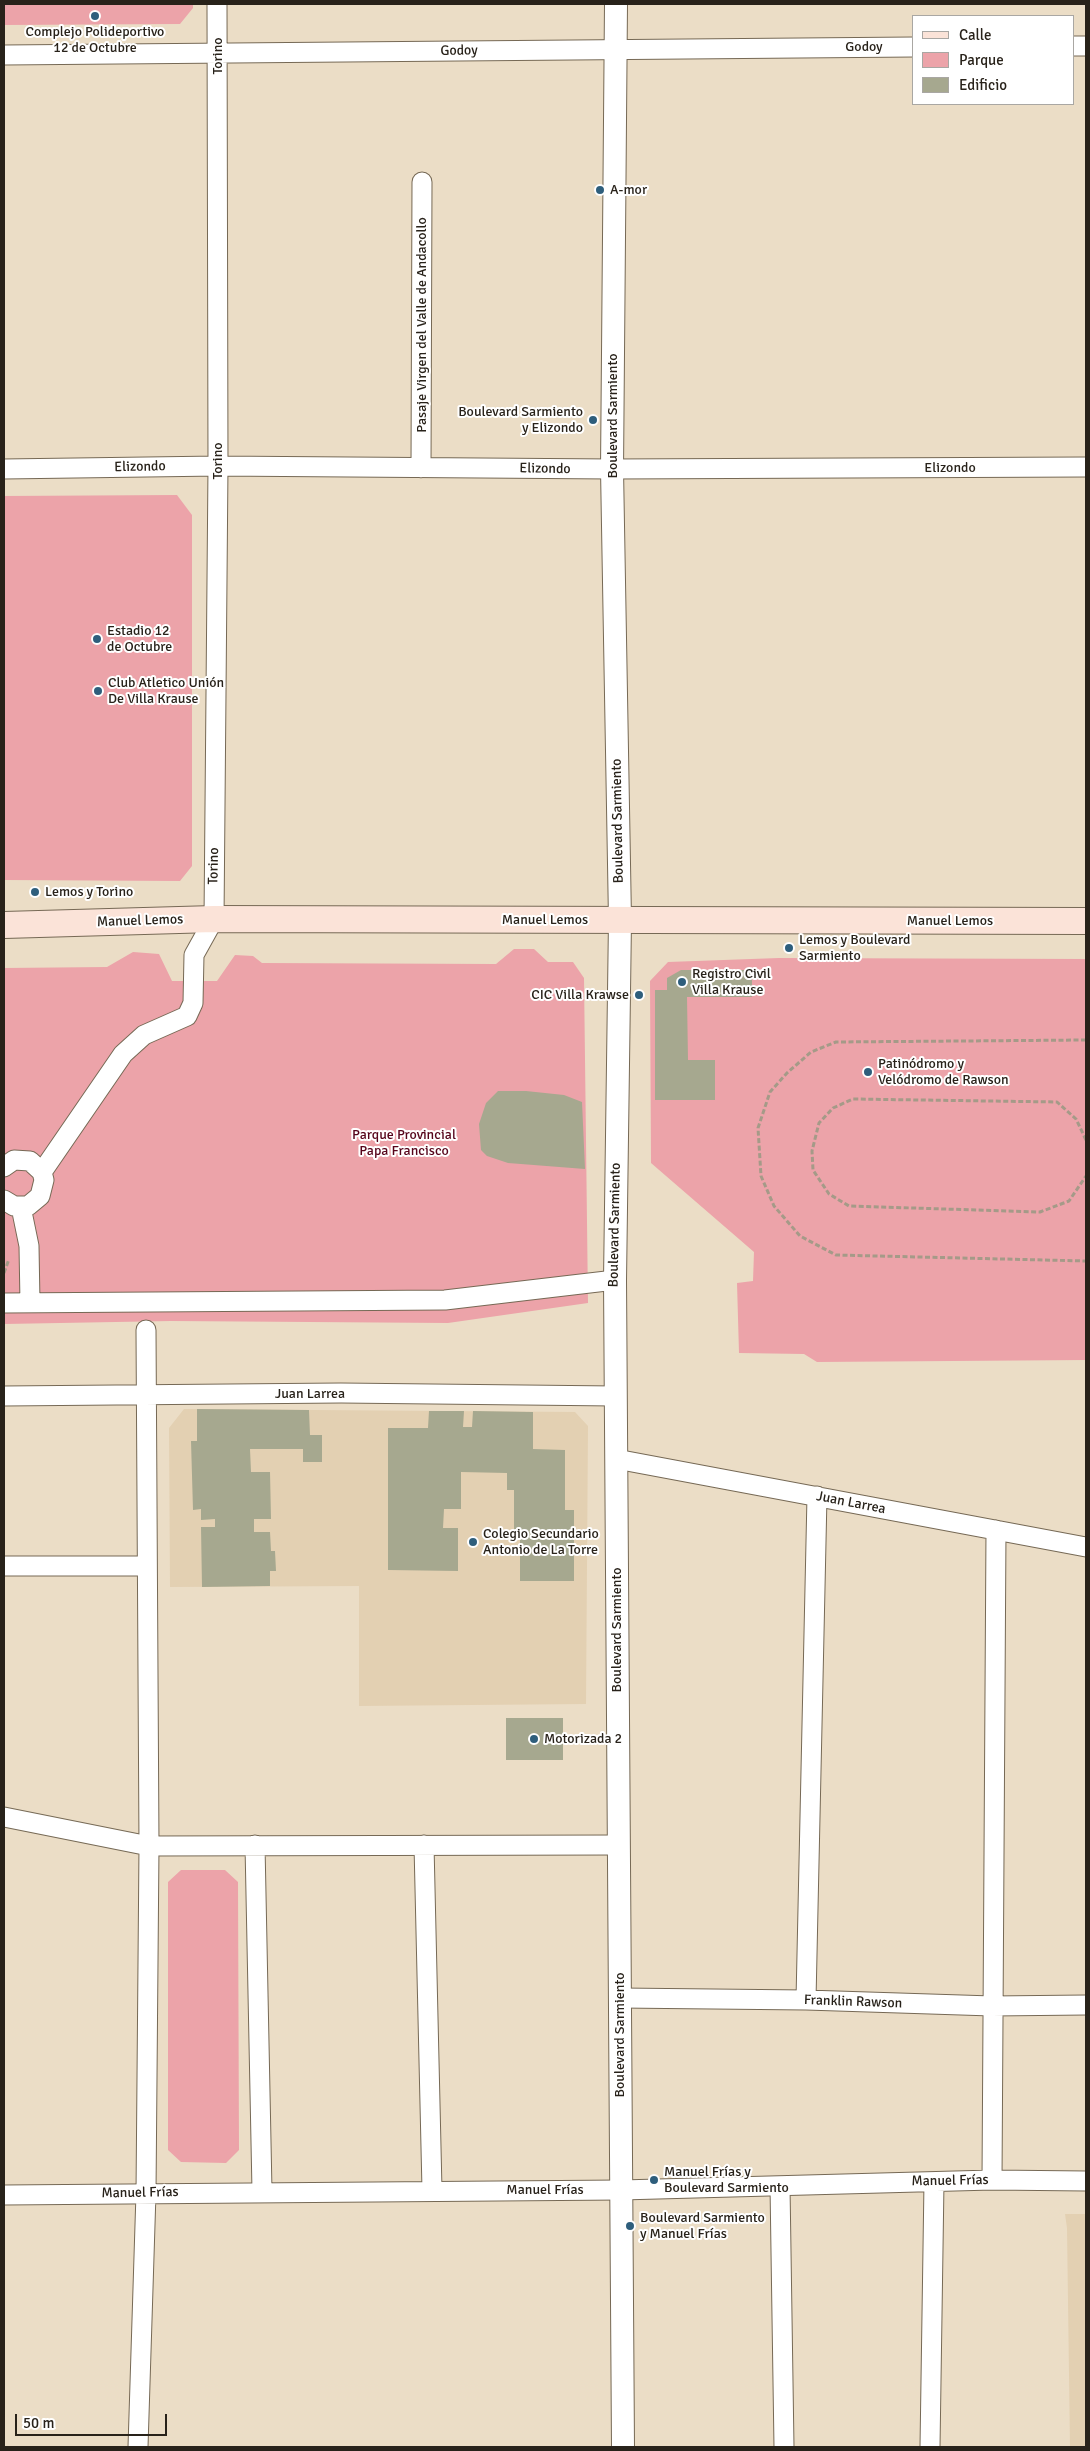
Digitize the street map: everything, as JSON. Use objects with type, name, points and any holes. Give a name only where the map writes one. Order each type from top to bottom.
[{"type":"main road","name":"Manuel Lemos","points":[[4,925],[214,919],[1086,921]]},
{"type":"street","name":"Torino","points":[[214,919],[218,466],[217,4]]},
{"type":"street","name":"Boulevard Sarmiento","points":[[616,4],[612,469],[620,920],[614,1280],[623,2447]]},
{"type":"street","name":"Godoy","points":[[4,55],[912,47]]},
{"type":"street","name":"Pasaje Virgen del Valle de Andacollo","points":[[421,468],[422,182]]},
{"type":"street","name":"Elizondo","points":[[4,469],[218,466],[612,469],[1086,468]]},
{"type":"street","points":[[42,1172],[123,1054],[144,1035],[187,1016],[194,1002],[194,955],[214,919]]},
{"type":"street","points":[[4,1167],[14,1160],[30,1161],[42,1172],[44,1188],[35,1202],[21,1207],[14,1206],[4,1200]]},
{"type":"street","points":[[21,1207],[29,1246],[30,1302]]},
{"type":"street","points":[[4,1303],[445,1300],[614,1280]]},
{"type":"street","points":[[138,2447],[146,2193],[149,1846],[146,1330]]},
{"type":"street","name":"Juan Larrea","points":[[4,1396],[342,1393],[615,1396]]},
{"type":"street","name":"Juan Larrea","points":[[616,1459],[1086,1547]]},
{"type":"street","points":[[806,2000],[817,1496]]},
{"type":"street","points":[[992,2180],[996,1530]]},
{"type":"street","points":[[4,1566],[147,1566]]},
{"type":"street","points":[[4,1817],[149,1846],[618,1845]]},
{"type":"street","points":[[255,1845],[262,2192]]},
{"type":"street","points":[[424,1845],[432,2190]]},
{"type":"street","name":"Franklin Rawson","points":[[620,1998],[806,2000],[992,2006],[1086,2005]]},
{"type":"street","name":"Manuel Frías","points":[[4,2195],[432,2190],[621,2190],[992,2180],[1086,2181]]},
{"type":"street","points":[[930,2447],[934,2182]]},
{"type":"street","points":[[780,2186],[784,2447]]},
{"type":"path","points":[[1086,1040],[836,1042],[811,1052],[787,1073],[770,1092],[758,1128],[761,1176],[774,1206],[800,1236],[836,1256],[1086,1261]]},
{"type":"path","points":[[1086,1140],[1076,1119],[1057,1102],[853,1099],[833,1108],[819,1123],[812,1151],[813,1170],[829,1194],[849,1206],[1040,1212],[1069,1201],[1086,1176]]},
{"type":"shaded area","name":"Colegio Secundario Antonio de La Torre","points":[[184,1409],[575,1412],[588,1426],[586,1704],[359,1706],[359,1586],[170,1587],[169,1428]]},
{"type":"shaded area","points":[[1065,2214],[1086,2214],[1086,2447],[1070,2447],[1067,2228]]},
{"type":"green space","name":"Complejo Polideportivo 12 de Octubre","points":[[4,4],[193,4],[193,8],[180,24],[4,25]]},
{"type":"green space","name":"Estadio 12 de Octubre","points":[[177,495],[192,515],[192,866],[180,881],[4,880],[4,496]]},
{"type":"green space","name":"Parque Provincial Papa Francisco","points":[[514,949],[534,949],[548,962],[573,962],[584,978],[588,1303],[448,1323],[171,1321],[4,1324],[4,968],[107,967],[133,952],[159,954],[172,981],[217,981],[235,955],[253,956],[262,963],[496,964]]},
{"type":"green space","name":"Patinódromo y Velódromo de Rawson","points":[[779,958],[1086,959],[1086,1360],[817,1362],[804,1354],[739,1353],[737,1283],[753,1281],[754,1252],[651,1163],[650,981],[668,962]]},
{"type":"green space","points":[[181,1870],[225,1870],[238,1882],[239,2150],[226,2163],[181,2162],[168,2150],[168,1882]]},
{"type":"building","points":[[681,970],[752,970],[752,997],[687,997],[688,1060],[715,1060],[715,1100],[655,1100],[655,990],[667,990],[667,978]]},
{"type":"building","points":[[498,1091],[526,1091],[564,1095],[582,1102],[585,1169],[508,1163],[487,1156],[481,1150],[479,1124],[486,1103]]},
{"type":"building","points":[[197,1409],[309,1410],[310,1435],[322,1435],[322,1462],[303,1462],[303,1449],[250,1449],[251,1472],[270,1472],[271,1519],[254,1519],[254,1532],[270,1532],[271,1551],[275,1551],[276,1571],[270,1571],[270,1586],[202,1587],[201,1527],[215,1527],[215,1519],[201,1520],[201,1509],[193,1510],[191,1441],[197,1441]]},
{"type":"building","points":[[429,1411],[464,1411],[463,1427],[472,1427],[473,1411],[533,1412],[533,1449],[565,1450],[565,1510],[574,1510],[574,1581],[520,1581],[520,1533],[514,1533],[514,1490],[507,1490],[507,1473],[461,1472],[461,1509],[444,1509],[443,1528],[458,1528],[458,1571],[388,1570],[388,1428],[428,1428]]},
{"type":"building","name":"Motorizada 2","points":[[506,1718],[563,1718],[563,1760],[506,1760]]},
{"type":"place","name":"Complejo Polideportivo 12 de Octubre","points":[[95,16]]},
{"type":"place","name":"A-mor","points":[[600,190]]},
{"type":"place","name":"Boulevard Sarmiento y Elizondo","points":[[593,420]]},
{"type":"place","name":"Estadio 12 de Octubre","points":[[97,639]]},
{"type":"place","name":"Club Atletico Unión De Villa Krause","points":[[98,691]]},
{"type":"place","name":"Lemos y Torino","points":[[35,892]]},
{"type":"place","name":"Lemos y Boulevard Sarmiento","points":[[789,948]]},
{"type":"place","name":"Registro Civil Villa Krause","points":[[682,982]]},
{"type":"place","name":"CIC Villa Krawse","points":[[639,995]]},
{"type":"place","name":"Patinódromo y Velódromo de Rawson","points":[[868,1072]]},
{"type":"place","name":"Colegio Secundario Antonio de La Torre","points":[[473,1542]]},
{"type":"place","name":"Motorizada 2","points":[[534,1739]]},
{"type":"place","name":"Manuel Frías y Boulevard Sarmiento","points":[[654,2180]]},
{"type":"place","name":"Boulevard Sarmiento y Manuel Frías","points":[[630,2226]]}]
